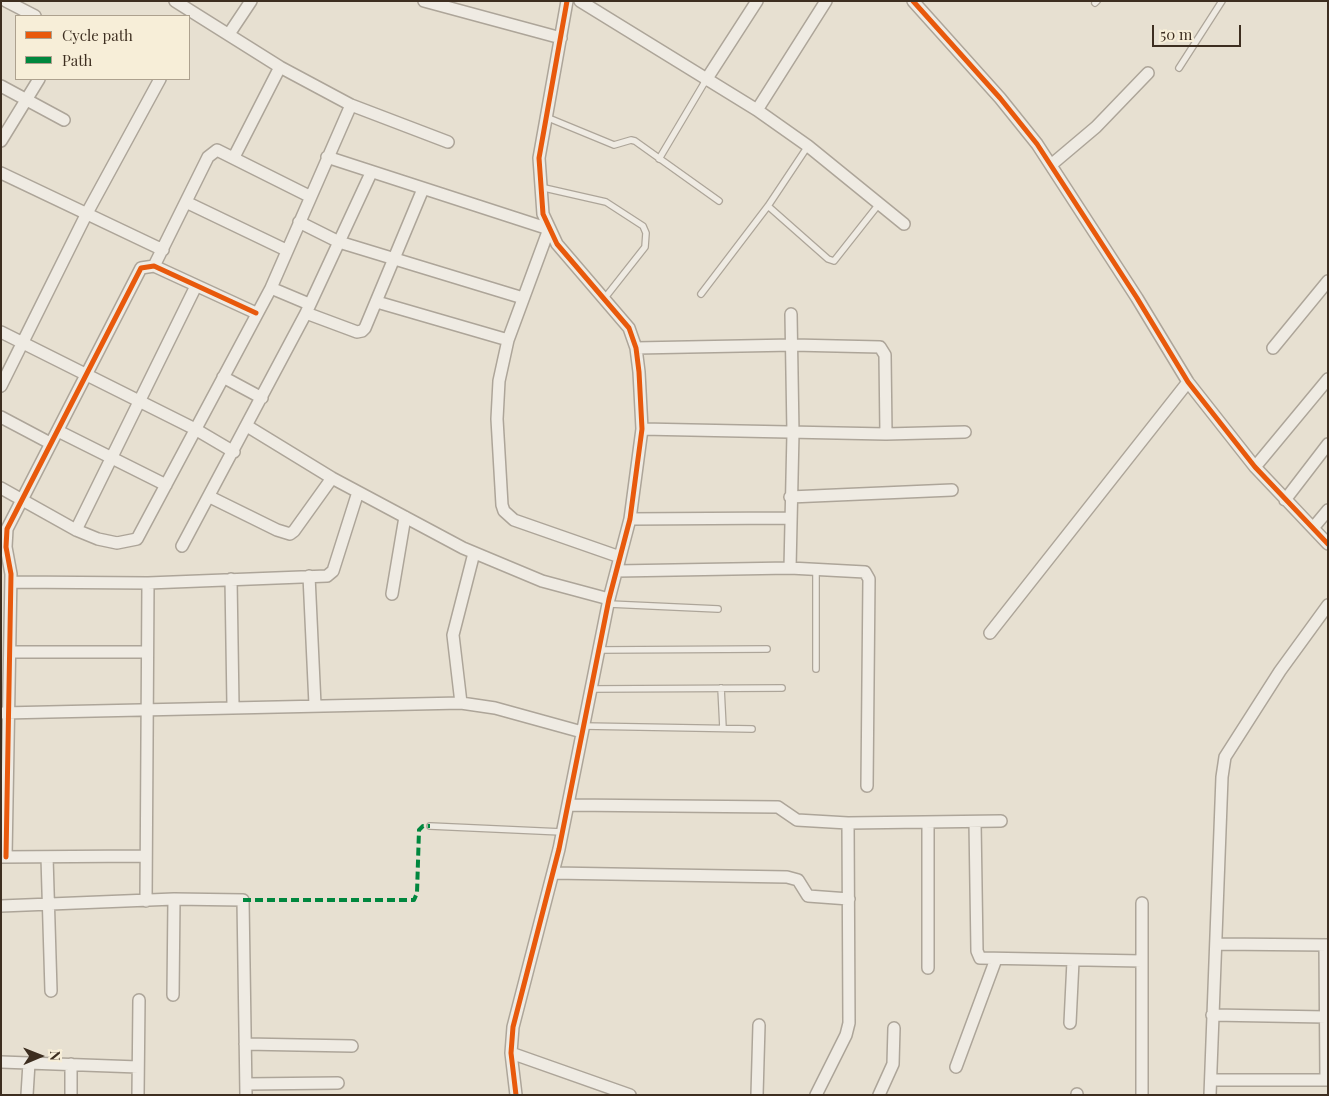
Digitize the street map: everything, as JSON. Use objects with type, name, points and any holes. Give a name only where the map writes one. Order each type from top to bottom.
[{"type":"street","points":[[6,1],[33,15]]},
{"type":"street","points":[[175,1],[189,15]]},
{"type":"street","points":[[424,1],[561,38]]},
{"type":"street","points":[[516,1095],[512,1053],[513,1027],[562,832],[609,602],[630,519],[642,429],[642,398],[636,348],[629,328],[557,244],[543,214],[539,158],[567,1]]},
{"type":"street","points":[[580,1],[756,110],[808,146],[904,224]]},
{"type":"street","points":[[706,80],[757,1]]},
{"type":"street","points":[[756,110],[826,1]]},
{"type":"street","points":[[913,1],[1000,98],[1037,144],[1137,298],[1188,382],[1255,467],[1328,544]]},
{"type":"street","points":[[229,34],[249,2]]},
{"type":"street","points":[[191,17],[229,34],[280,67],[351,105],[448,142]]},
{"type":"street","points":[[234,157],[280,67]]},
{"type":"street","points":[[1051,165],[1096,127],[1148,73]]},
{"type":"street","points":[[1,141],[38,80]]},
{"type":"street","points":[[1,386],[87,213],[157,80]]},
{"type":"street","points":[[1,86],[64,120]]},
{"type":"street","points":[[1,488],[76,530],[107,542],[117,543],[137,539],[271,288],[351,105]]},
{"type":"street","points":[[154,266],[188,203],[211,153],[217,150],[310,196]]},
{"type":"street","points":[[327,158],[549,229]]},
{"type":"street","points":[[182,546],[234,452],[308,309],[371,172]]},
{"type":"street","points":[[1,173],[163,250]]},
{"type":"street","points":[[271,288],[308,309],[357,332],[362,332],[377,302],[423,189]]},
{"type":"street","points":[[188,203],[286,250]]},
{"type":"street","points":[[299,222],[339,242],[524,298]]},
{"type":"street","points":[[549,229],[508,340],[497,398],[501,496],[504,511],[514,520],[620,557]]},
{"type":"street","points":[[145,856],[4,857],[5,713],[10,652],[11,582],[5,538],[7,529],[138,270],[144,266],[154,266],[256,313]]},
{"type":"street","points":[[1272,348],[1328,281]]},
{"type":"street","points":[[76,530],[196,286]]},
{"type":"street","points":[[377,302],[508,340]]},
{"type":"street","points":[[790,568],[790,497],[793,433],[791,314]]},
{"type":"street","points":[[1,332],[195,429],[234,452]]},
{"type":"street","points":[[636,348],[793,345],[875,346],[883,350],[886,434]]},
{"type":"street","points":[[223,377],[262,398]]},
{"type":"street","points":[[1255,467],[1328,379]]},
{"type":"street","points":[[990,634],[1188,382]]},
{"type":"street","points":[[1,417],[50,444]]},
{"type":"street","points":[[247,426],[332,478],[474,553],[542,581],[609,602]]},
{"type":"street","points":[[642,429],[886,434],[964,432]]},
{"type":"street","points":[[58,431],[166,485]]},
{"type":"street","points":[[1285,500],[1328,444]]},
{"type":"street","points":[[210,497],[277,530],[290,534],[332,478]]},
{"type":"street","points":[[790,497],[952,490]]},
{"type":"street","points":[[11,582],[148,583],[327,576],[333,571],[358,492]]},
{"type":"street","points":[[1313,528],[1328,510]]},
{"type":"street","points":[[392,594],[405,517]]},
{"type":"street","points":[[630,519],[790,518]]},
{"type":"street","points":[[461,703],[454,635],[474,553]]},
{"type":"street","points":[[617,570],[816,568],[862,570],[868,574],[870,579],[867,786]]},
{"type":"street","points":[[309,576],[315,705]]},
{"type":"street","points":[[231,579],[233,706]]},
{"type":"street","points":[[146,901],[148,583]]},
{"type":"street","points":[[1210,1095],[1222,777],[1225,757],[1280,671],[1328,605]]},
{"type":"street","points":[[10,652],[147,652]]},
{"type":"street","points":[[5,713],[233,706],[461,703],[495,708],[582,729]]},
{"type":"street","points":[[568,805],[778,807],[797,820],[848,823],[1001,821]]},
{"type":"street","points":[[928,822],[928,968]]},
{"type":"street","points":[[976,822],[977,951],[980,958],[1142,961]]},
{"type":"street","points":[[816,1095],[846,1035],[849,1023],[848,823]]},
{"type":"street","points":[[47,857],[51,991]]},
{"type":"street","points":[[552,873],[787,877],[798,880],[808,896],[849,899]]},
{"type":"street","points":[[173,995],[174,899]]},
{"type":"street","points":[[1,906],[174,899],[243,900],[246,1089],[338,1083]]},
{"type":"street","points":[[1142,904],[1142,1095]]},
{"type":"street","points":[[1211,1080],[1327,1080],[1326,945],[1216,944]]},
{"type":"street","points":[[956,1067],[996,959]]},
{"type":"street","points":[[1070,1022],[1073,960]]},
{"type":"street","points":[[138,1095],[139,1000]]},
{"type":"street","points":[[1212,1015],[1326,1016]]},
{"type":"street","points":[[757,1095],[758,1024]]},
{"type":"street","points":[[879,1095],[893,1064],[894,1028]]},
{"type":"street","points":[[245,1044],[352,1046]]},
{"type":"street","points":[[512,1053],[630,1095]]},
{"type":"street","points":[[1,1062],[138,1067]]},
{"type":"street","points":[[27,1095],[30,1063]]},
{"type":"street","points":[[71,1064],[72,1095]]},
{"type":"lane","points":[[1179,68],[1222,1]]},
{"type":"lane","points":[[659,159],[706,80]]},
{"type":"lane","points":[[546,117],[614,145],[631,140],[636,141],[719,201]]},
{"type":"lane","points":[[701,294],[768,206],[808,146]]},
{"type":"lane","points":[[540,187],[606,202],[643,226],[646,233],[645,247],[604,299]]},
{"type":"lane","points":[[768,206],[828,259],[834,261],[879,204]]},
{"type":"lane","points":[[816,568],[816,669]]},
{"type":"lane","points":[[609,602],[718,609]]},
{"type":"lane","points":[[599,650],[767,649]]},
{"type":"lane","points":[[721,688],[722,728]]},
{"type":"lane","points":[[591,689],[782,688]]},
{"type":"lane","points":[[582,729],[752,729]]},
{"type":"lane","points":[[430,826],[562,832]]},
{"type":"marked path","points":[[243,900],[414,900],[417,893],[419,830],[423,826],[430,826]]},
{"type":"cycle path","points":[[516,1095],[511,1053],[513,1027],[559,849],[609,599],[630,519],[642,429],[636,348],[629,328],[557,244],[543,214],[539,158],[567,1]]},
{"type":"cycle path","points":[[913,1],[1000,98],[1037,144],[1137,298],[1188,382],[1255,467],[1328,544]]},
{"type":"cycle path","points":[[6,857],[11,574],[6,547],[7,529],[141,268],[154,266],[256,313]]}]
